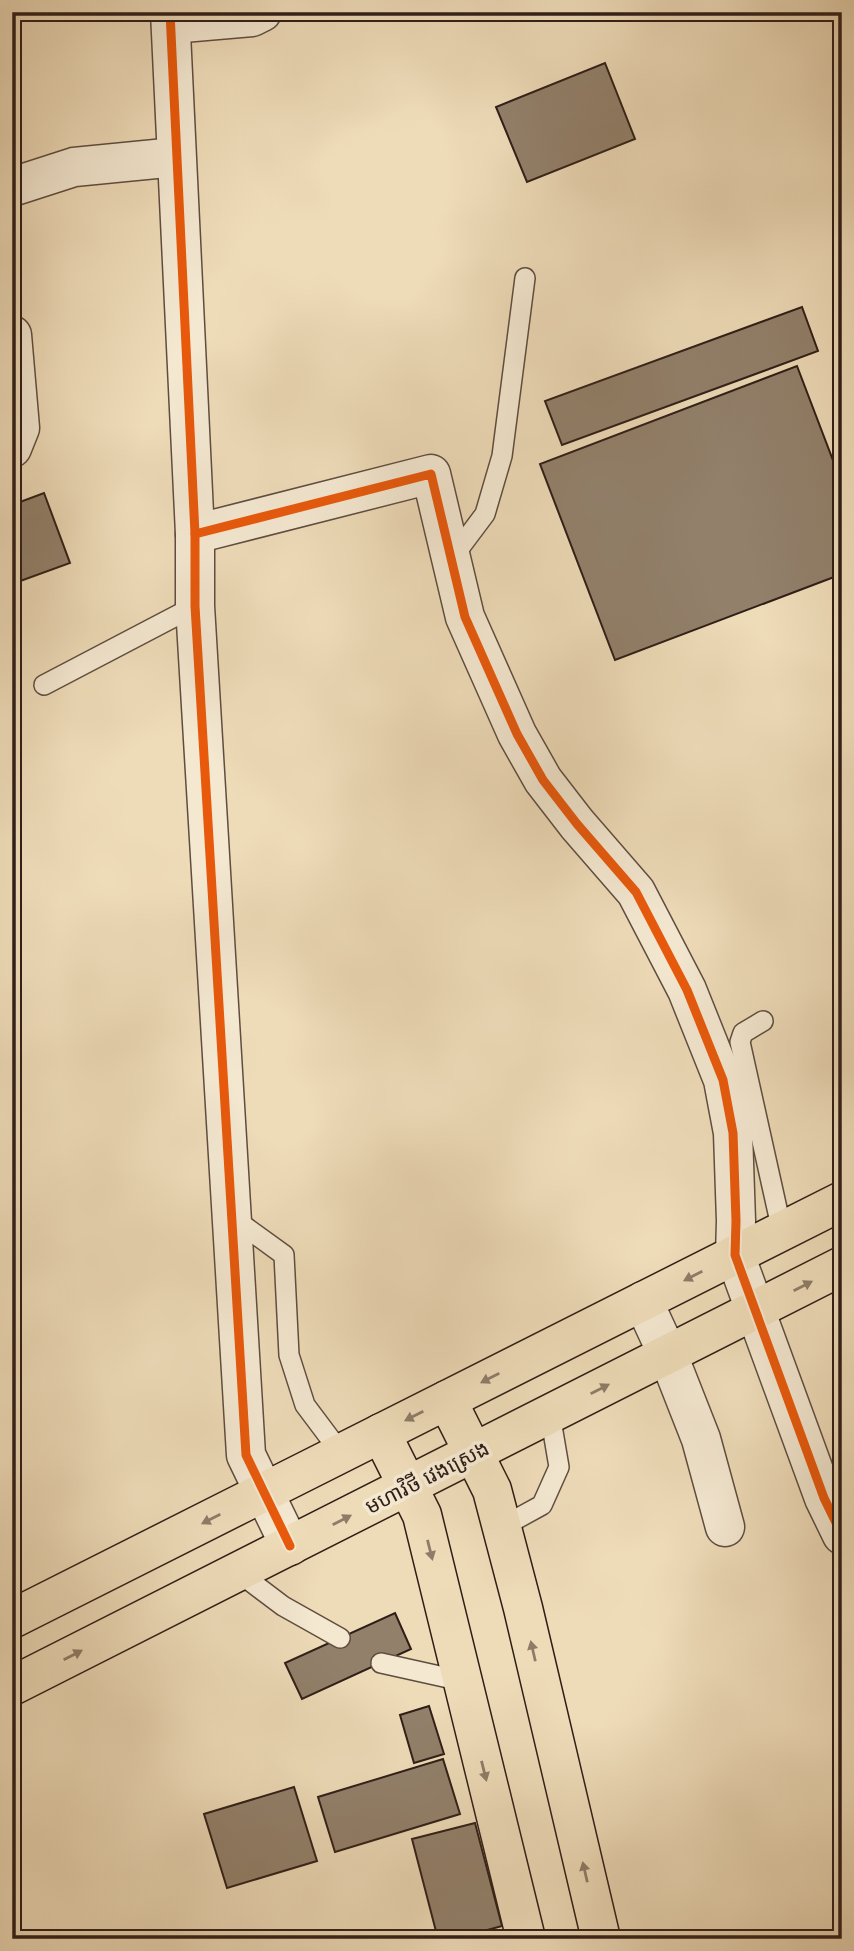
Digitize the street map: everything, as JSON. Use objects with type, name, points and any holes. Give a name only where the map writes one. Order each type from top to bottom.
[{"type":"main road","points":[[12,1619],[842,1200]]},
{"type":"main road","name":"មហាវិថី វេងស្រេង","points":[[12,1686],[842,1266]]},
{"type":"main road","points":[[447,1400],[492,1490],[601,1939]]},
{"type":"main road","points":[[381,1433],[422,1516],[526,1939]]},
{"type":"street","points":[[262,12],[252,17],[171,18],[195,534],[195,606],[246,1455],[290,1546]]},
{"type":"street","points":[[12,187],[74,167],[176,157]]},
{"type":"street","points":[[12,335],[20,428],[12,448]]},
{"type":"street","points":[[195,534],[431,474],[465,617],[517,734],[543,780],[636,892],[687,990],[723,1080],[733,1133],[735,1255],[824,1498],[842,1535]]},
{"type":"street","points":[[643,1301],[668,1354],[701,1439],[725,1527]]},
{"type":"lane","points":[[451,559],[485,514],[502,456],[525,278]]},
{"type":"lane","points":[[44,685],[195,606]]},
{"type":"lane","points":[[763,1021],[743,1033],[740,1042],[782,1231]]},
{"type":"lane","points":[[232,1218],[285,1255],[289,1356],[305,1405],[341,1453]]},
{"type":"lane","points":[[502,1527],[542,1505],[559,1467],[550,1414]]},
{"type":"lane","points":[[238,1572],[283,1606],[340,1638]]},
{"type":"lane","points":[[381,1663],[462,1681]]},
{"type":"building","points":[[605,63],[635,139],[527,182],[496,107]]},
{"type":"building","points":[[802,307],[818,351],[562,445],[545,401]]},
{"type":"building","points":[[797,366],[842,484],[842,574],[615,660],[540,464]]},
{"type":"building","points":[[44,493],[70,563],[12,584],[12,505]]},
{"type":"building","points":[[395,1613],[411,1649],[302,1699],[285,1663]]},
{"type":"building","points":[[429,1706],[444,1754],[414,1763],[400,1715]]},
{"type":"building","points":[[443,1759],[460,1814],[335,1852],[318,1797]]},
{"type":"building","points":[[294,1787],[317,1861],[227,1888],[204,1814]]},
{"type":"building","points":[[475,1823],[502,1926],[454,1939],[438,1939],[412,1839]]},
{"type":"cycle path","points":[[170,12],[195,534],[195,606],[246,1455],[290,1546]]},
{"type":"cycle path","points":[[195,534],[431,474],[465,617],[517,734],[543,780],[636,892],[687,990],[723,1080],[733,1133],[735,1255],[824,1498],[842,1535]]}]
